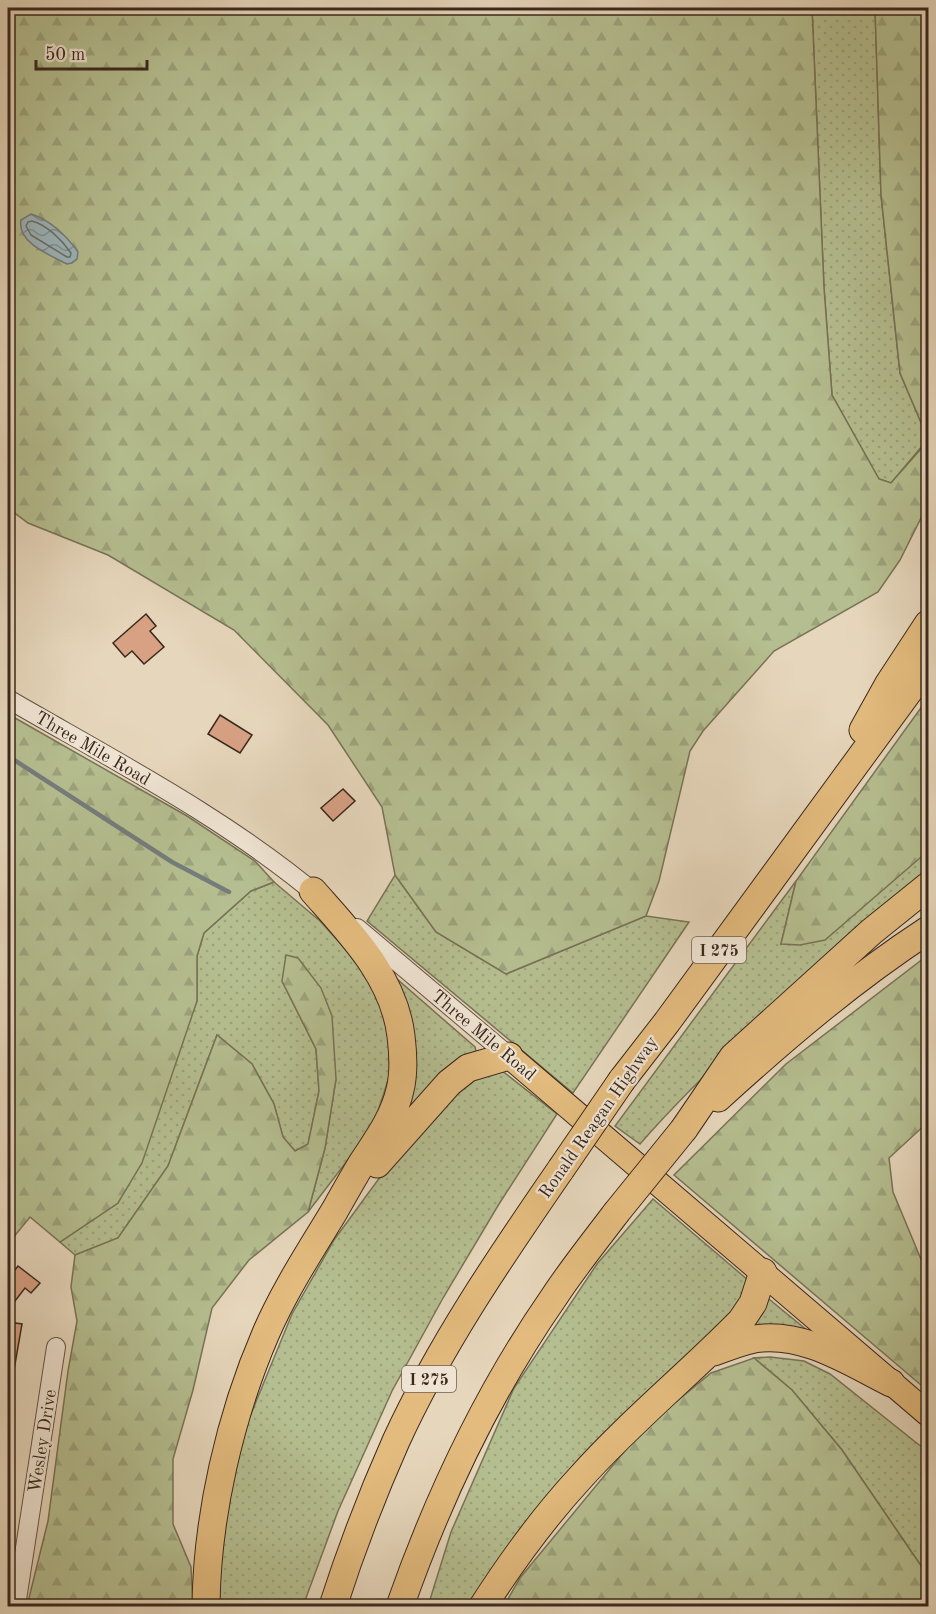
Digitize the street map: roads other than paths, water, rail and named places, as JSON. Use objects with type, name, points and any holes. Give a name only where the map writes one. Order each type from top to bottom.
[{"type":"highway","points":[[815,818],[888,685],[928,624]]},
{"type":"highway","name":"Ronald Reagan Highway","points":[[333,1606],[364,1518],[397,1440],[461,1322],[622,1080],[928,665]]},
{"type":"highway","points":[[400,1606],[411,1573],[449,1483],[479,1422],[553,1297],[616,1213],[684,1129],[733,1057],[871,932],[928,886]]},
{"type":"highway","points":[[206,1606],[206,1575],[216,1500],[237,1413],[266,1333],[299,1268],[388,1122],[400,1090],[401,1035],[394,1006],[383,978],[313,891]]},
{"type":"highway","points":[[684,1129],[786,1036],[874,968],[928,930]]},
{"type":"highway","points":[[336,1209],[361,1184],[449,1083],[468,1068],[509,1056]]},
{"type":"highway","points":[[483,1606],[513,1560],[581,1476],[741,1321],[753,1303],[763,1272]]},
{"type":"highway","points":[[708,1355],[742,1342],[757,1339],[777,1338],[800,1341],[821,1348],[891,1383]]},
{"type":"main road","name":"Three Mile Road","points":[[509,1056],[928,1414]]},
{"type":"street","name":"Three Mile Road","points":[[8,699],[216,819],[272,858],[509,1056]]},
{"type":"street","name":"Wesley Drive","points":[[16,1606],[56,1347]]},
{"type":"water","points":[[31,214],[51,224],[69,240],[78,252],[77,259],[67,264],[29,242],[21,228],[21,220]]},
{"type":"waterway","points":[[8,756],[172,862],[229,892]]}]
